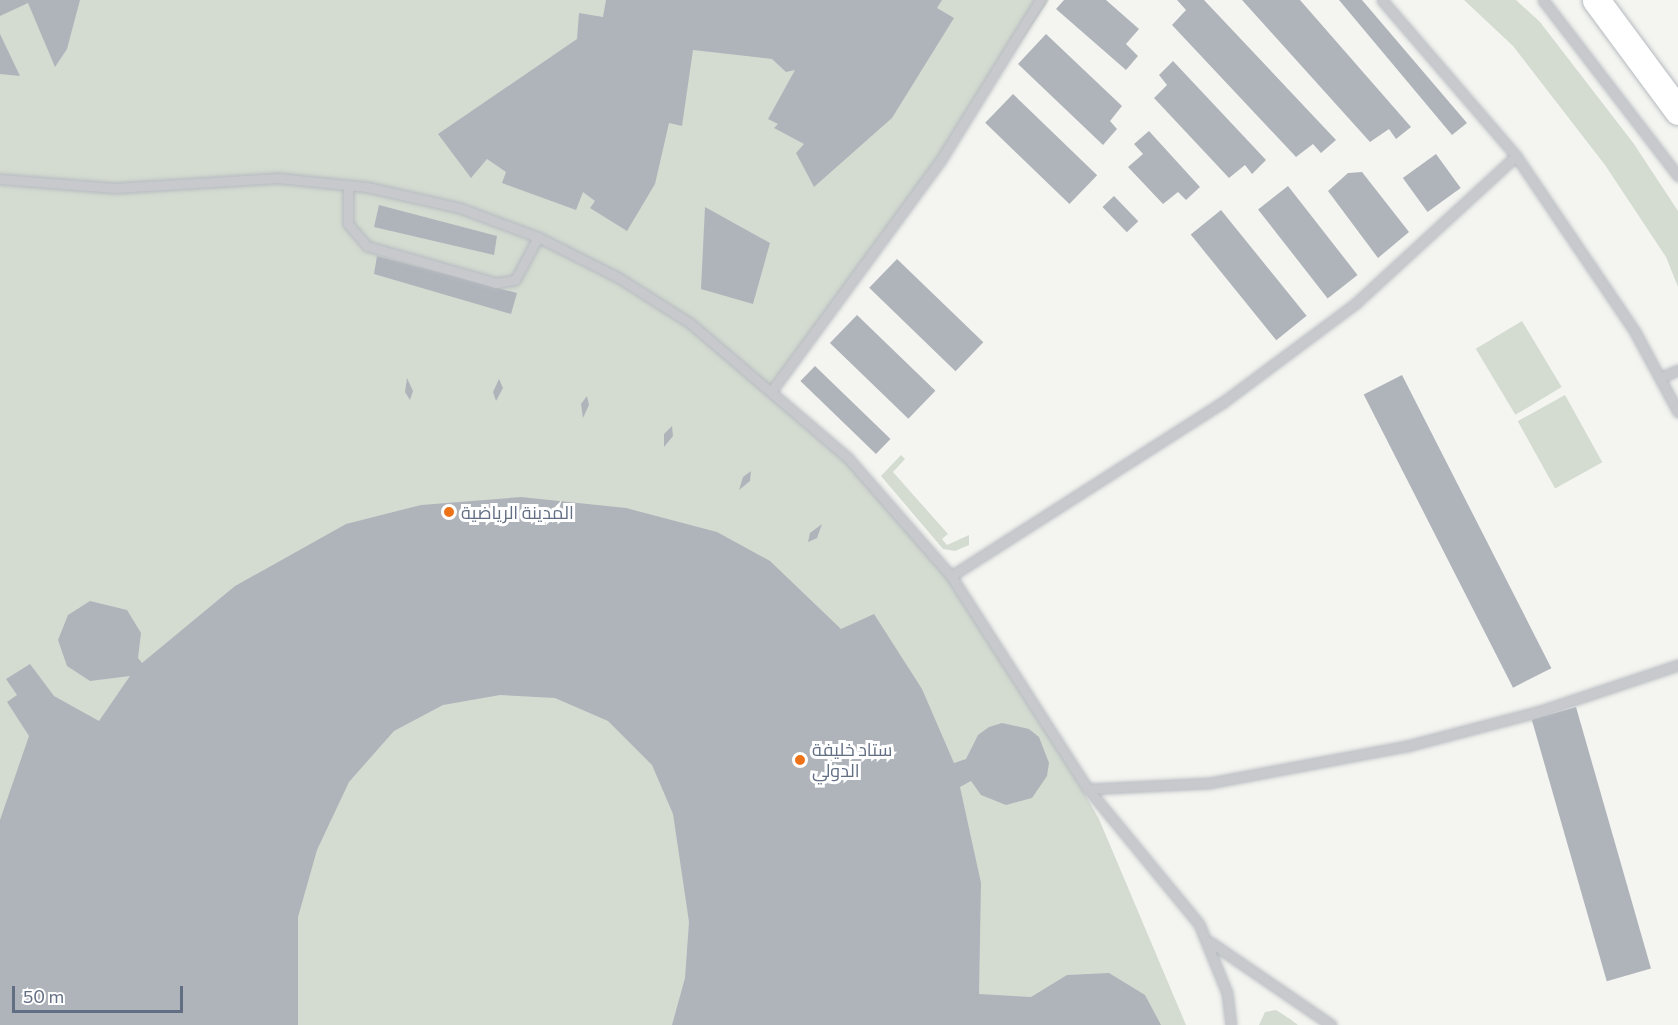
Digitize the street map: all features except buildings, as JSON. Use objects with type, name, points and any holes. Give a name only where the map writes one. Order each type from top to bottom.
[{"type":"main road","points":[[1596,0],[1678,111]]},
{"type":"lane","points":[[773,389],[940,160],[1040,0]]},
{"type":"lane","points":[[1382,0],[1516,156],[1662,377],[1678,412]]},
{"type":"lane","points":[[1543,0],[1678,176]]},
{"type":"lane","points":[[951,576],[1222,403],[1356,303],[1516,156]]},
{"type":"lane","points":[[0,179],[68,187],[278,178],[348,185],[459,208],[538,237],[619,278],[690,323],[773,389],[869,480],[951,576],[1088,789],[1209,941],[1331,1025]]},
{"type":"lane","points":[[348,185],[348,224],[367,246],[496,282],[515,280],[538,237]]},
{"type":"lane","points":[[1662,377],[1678,370]]},
{"type":"lane","points":[[1088,789],[1209,783],[1407,746],[1526,715],[1678,665]]},
{"type":"lane","points":[[1209,941],[1227,993],[1231,1025]]},
{"type":"shaded area","name":"المدينة الرياضية","points":[[0,0],[1049,0],[857,283],[767,389],[886,499],[992,631],[1099,819],[1186,1025],[0,1025]]},
{"type":"shaded area","points":[[1464,0],[1516,0],[1540,22],[1634,144],[1678,211],[1678,287],[1666,257],[1605,165],[1513,46]]},
{"type":"shaded area","points":[[1522,321],[1562,387],[1515,415],[1476,349]]},
{"type":"shaded area","points":[[1565,395],[1602,462],[1555,489],[1518,421]]},
{"type":"shaded area","points":[[901,455],[905,459],[893,472],[948,534],[942,539],[947,545],[969,535],[969,545],[955,551],[943,549],[881,476]]},
{"type":"shaded area","points":[[1276,1010],[1298,1025],[1259,1025],[1265,1012]]},
{"type":"place","name":"المدينة الرياضية","points":[[449,512]]},
{"type":"place","name":"ستاد خليفة الدولي","points":[[800,760]]}]
